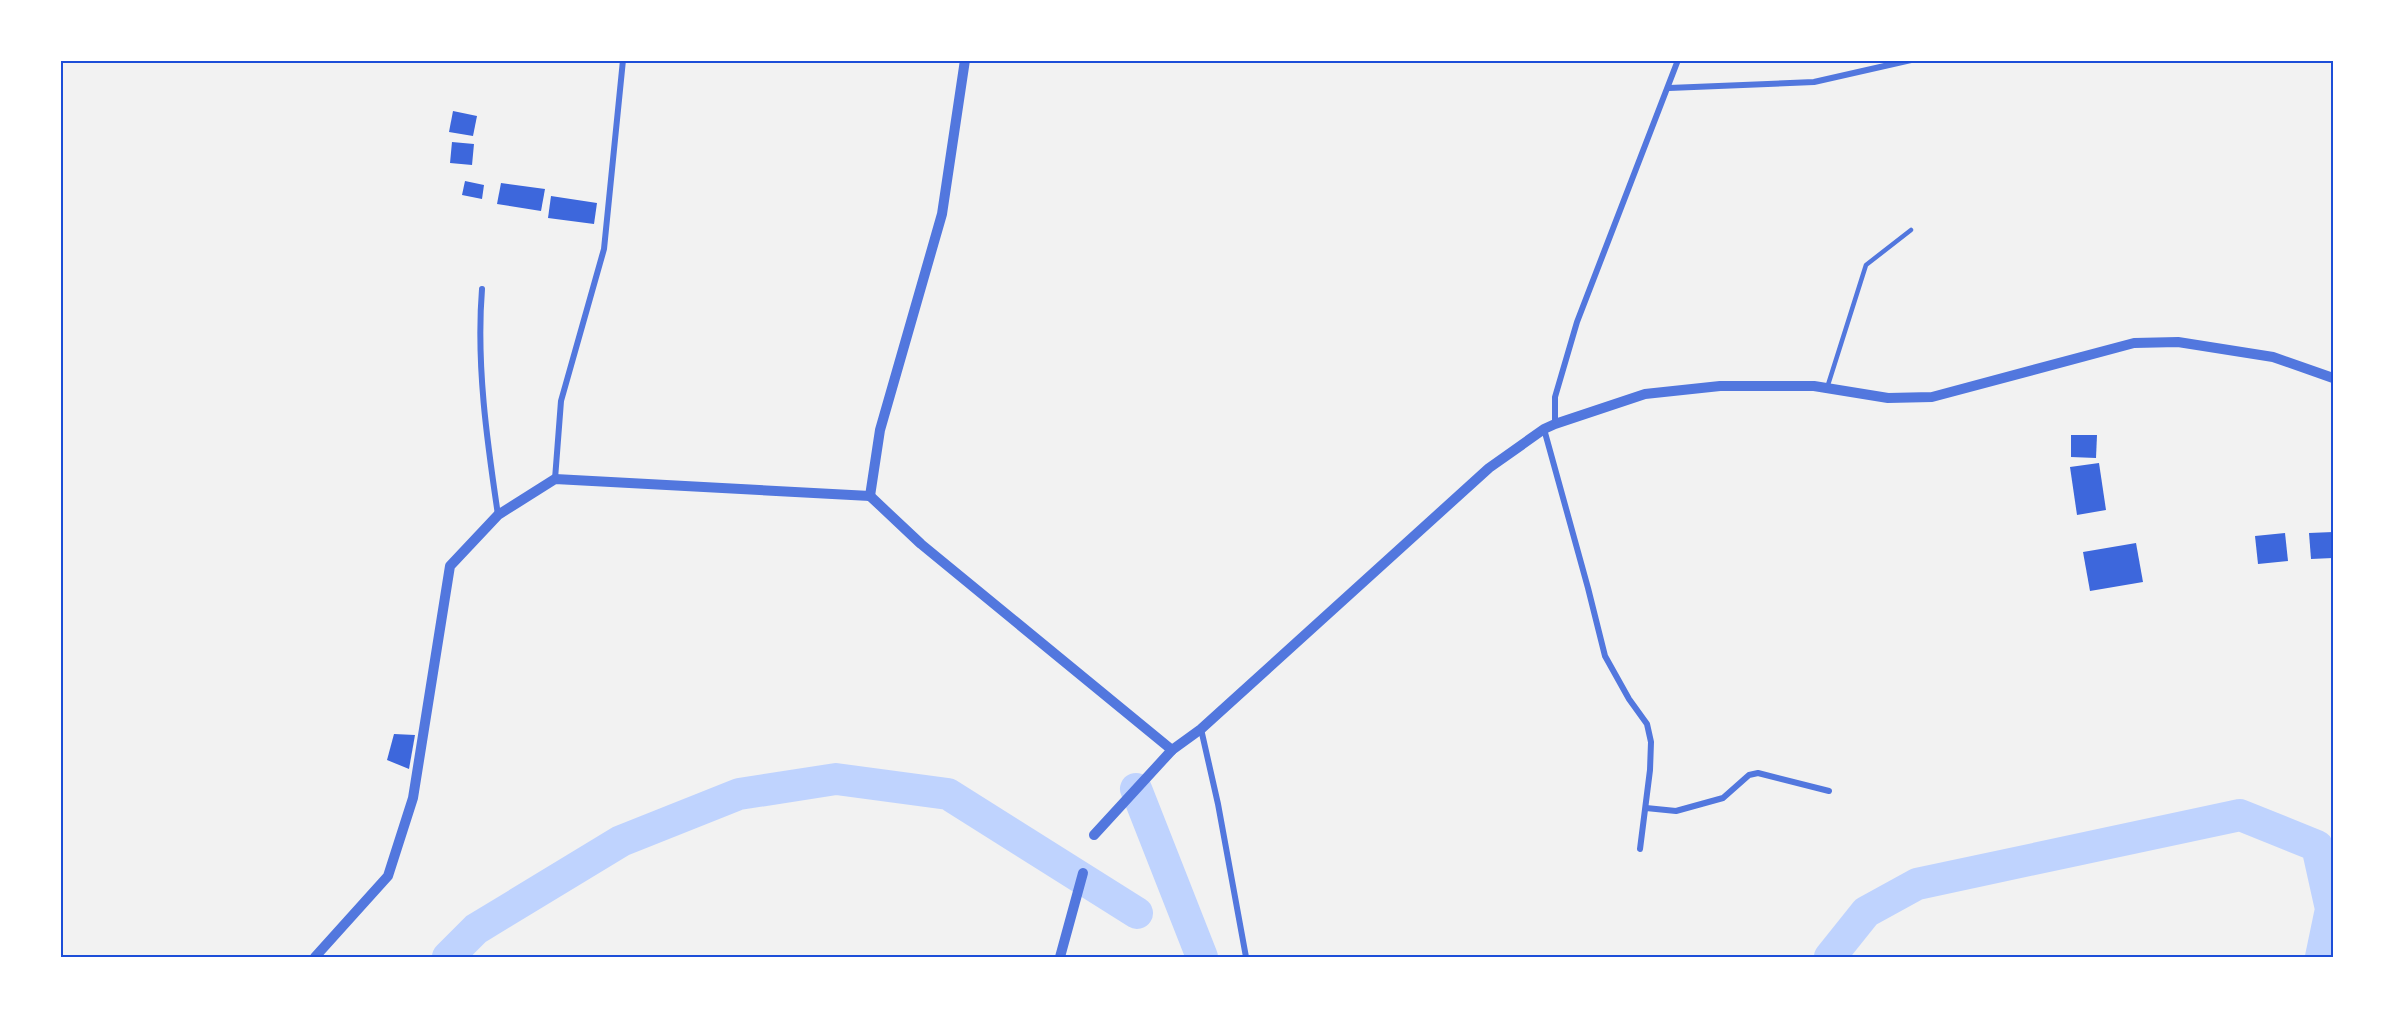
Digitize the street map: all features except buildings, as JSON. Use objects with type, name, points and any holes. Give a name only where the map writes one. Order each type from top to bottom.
[{"type":"street","points":[[555,479],[561,400],[604,249],[623,60]]},
{"type":"street","points":[[870,496],[880,430],[942,214],[965,60]]},
{"type":"street","points":[[1555,424],[1555,397],[1577,322],[1678,60]]},
{"type":"street","points":[[1669,88],[1814,82],[1911,60]]},
{"type":"street","points":[[482,289],[478,327],[489,456],[498,515]]},
{"type":"street","points":[[1094,835],[1172,750],[1201,729],[1489,468],[1544,429],[1555,424],[1645,394],[1720,386],[1772,385],[1827,388],[1888,398],[1932,397],[2134,343],[2178,342],[2273,357],[2333,378]]},
{"type":"street","points":[[1544,429],[1605,656],[1629,699],[1647,724],[1651,742],[1650,770],[1641,849]]},
{"type":"street","points":[[315,957],[388,876],[413,798],[450,566],[498,515],[555,479],[870,496],[921,544],[1172,750]]},
{"type":"street","points":[[1201,729],[1218,804],[1246,957]]},
{"type":"street","points":[[1646,807],[1676,811],[1723,798],[1749,775],[1758,773],[1829,791]]},
{"type":"street","points":[[1060,957],[1083,873]]},
{"type":"lane","points":[[1827,388],[1866,266],[1911,230]]},
{"type":"waterway","points":[[448,957],[476,929],[621,841],[739,794],[836,779],[948,794],[1137,913]]},
{"type":"waterway","points":[[1136,789],[1202,957]]},
{"type":"waterway","points":[[1830,957],[1866,912],[1917,884],[2240,815],[2317,846],[2331,909],[2321,957]]}]
